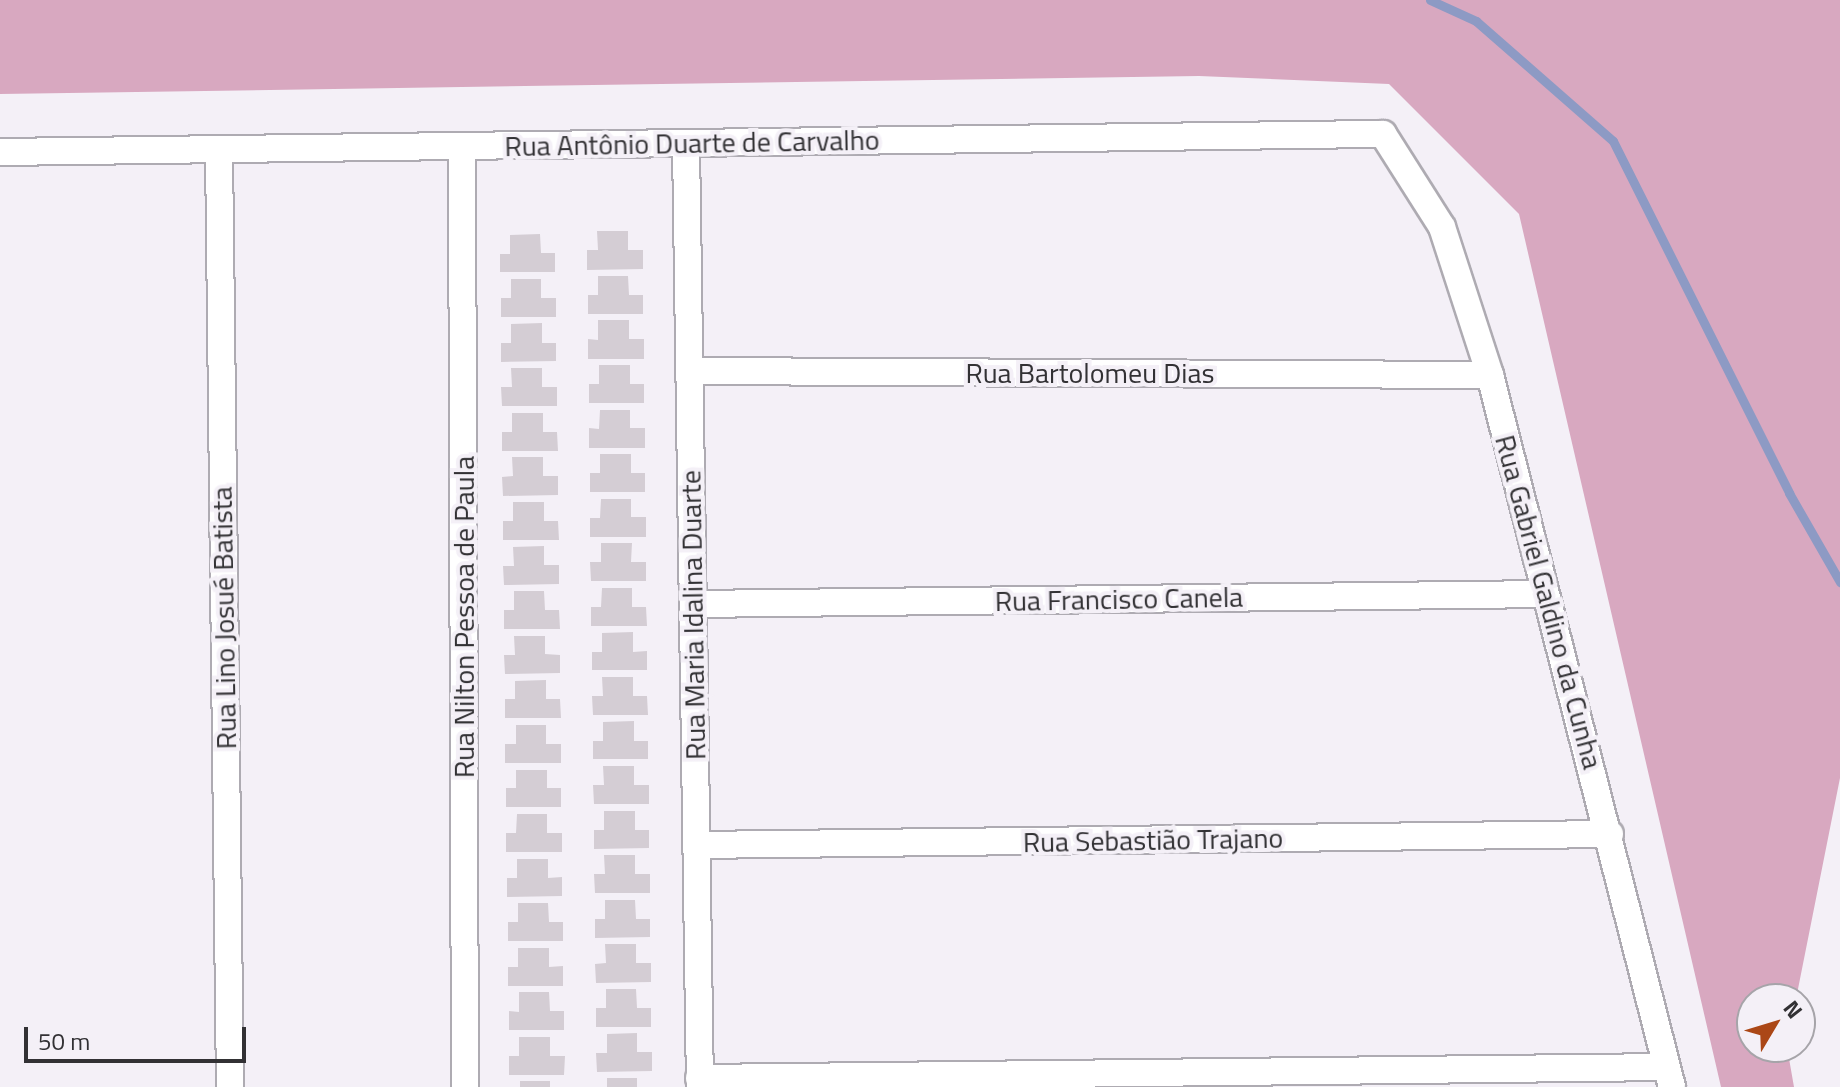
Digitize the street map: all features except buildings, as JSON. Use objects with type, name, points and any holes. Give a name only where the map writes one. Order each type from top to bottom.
[{"type":"street","name":"Rua Antônio Duarte de Carvalho","points":[[0,152],[1383,134]]},
{"type":"street","name":"Rua Gabriel Galdino da Cunha","points":[[1383,134],[1442,227],[1490,375],[1610,834],[1669,1077]]},
{"type":"street","name":"Rua Maria Idalina Duarte","points":[[686,144],[700,1083]]},
{"type":"street","name":"Rua Nilton Pessoa de Paula","points":[[462,146],[465,1087]]},
{"type":"street","name":"Rua Lino Josué Batista","points":[[219,150],[230,1087]]},
{"type":"street","name":"Rua Bartolomeu Dias","points":[[690,371],[1490,375]]},
{"type":"street","name":"Rua Francisco Canela","points":[[693,604],[1545,594]]},
{"type":"street","name":"Rua Sebastião Trajano","points":[[696,845],[1610,834]]},
{"type":"street","points":[[700,1083],[1669,1077]]},
{"type":"shaded area","points":[[0,0],[1840,0],[1840,778],[1799,983],[1736,983],[1736,1063],[1790,1063],[1794,1087],[1721,1087],[1519,214],[1389,84],[1199,76],[0,94]]},
{"type":"waterway","points":[[1430,0],[1476,21],[1613,141],[1789,493],[1840,582]]}]
